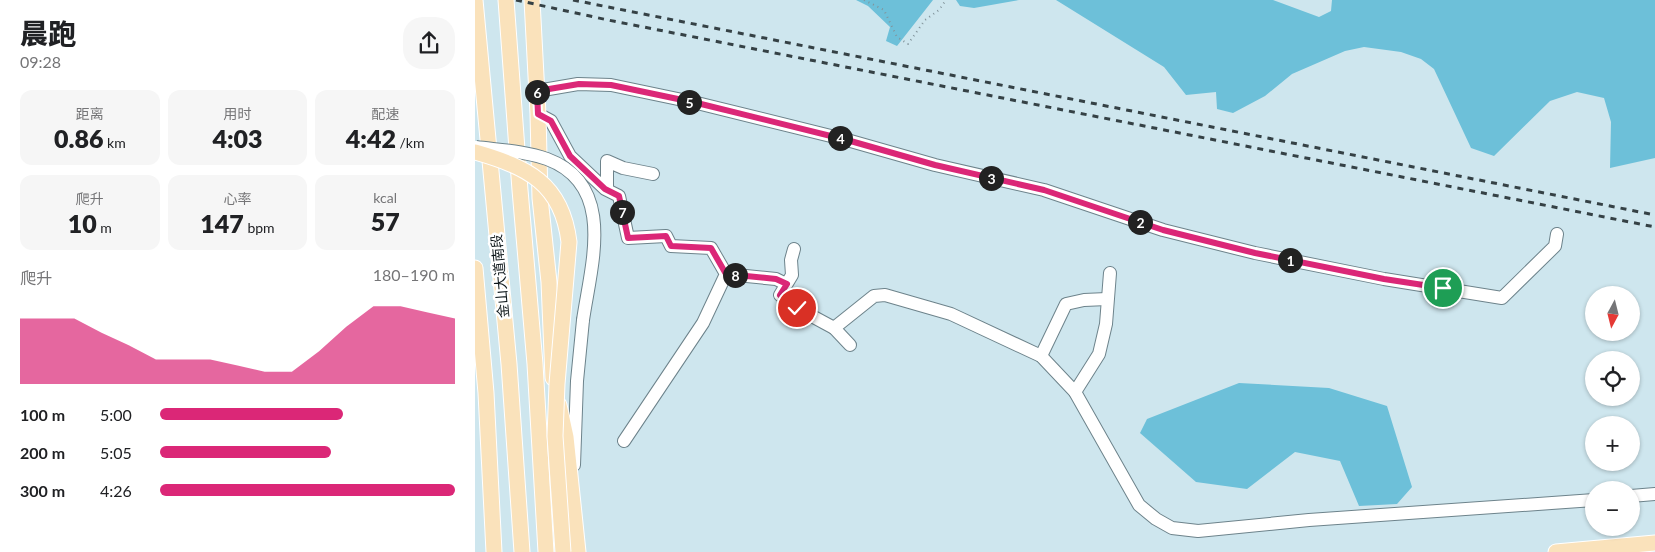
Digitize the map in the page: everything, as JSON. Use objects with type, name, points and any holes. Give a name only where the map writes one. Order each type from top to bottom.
[{"type":"main road","name":"金山大道南段","points":[[475,0],[509,364],[522,552]]},
{"type":"main road","name":"金山大道南段","points":[[506,0],[535,364],[546,552]]},
{"type":"main road","points":[[532,0],[540,198],[549,282],[552,375],[566,437],[578,549]]},
{"type":"main road","points":[[475,152],[518,167],[541,182],[561,208],[568,231],[569,242],[557,384],[555,436],[563,552]]},
{"type":"main road","points":[[475,268],[488,434],[492,548]]},
{"type":"main road","points":[[475,370],[479,364],[482,350]]},
{"type":"main road","points":[[475,414],[488,434]]},
{"type":"main road","points":[[1556,552],[1655,543]]},
{"type":"street","points":[[537,91],[579,84],[611,85],[697,103],[847,140],[935,165],[1044,190],[1163,230],[1255,253],[1384,279],[1502,298],[1555,246],[1557,234]]},
{"type":"street","points":[[538,114],[551,121],[570,156],[607,190],[619,196],[628,238],[666,236],[671,246],[711,248],[726,274]]},
{"type":"street","points":[[475,147],[547,159],[563,167],[583,188],[592,207],[595,227],[577,381],[574,510]]},
{"type":"street","points":[[607,190],[607,160],[623,168],[653,174]]},
{"type":"street","points":[[794,249],[791,260],[792,276],[780,295],[797,308],[834,328],[850,345]]},
{"type":"street","points":[[1075,392],[1099,354],[1105,324],[1110,273]]},
{"type":"street","points":[[726,274],[776,279],[787,284]]},
{"type":"street","points":[[624,441],[703,323],[726,274]]},
{"type":"street","points":[[834,328],[874,296],[885,296],[951,314],[1041,356],[1075,392],[1139,505],[1156,519],[1172,528],[1198,531],[1309,520],[1585,501]]},
{"type":"street","points":[[1041,356],[1066,304],[1084,300],[1107,299]]},
{"type":"street","points":[[1640,495],[1655,494]]},
{"type":"path","points":[[864,0],[884,10],[897,37],[909,44],[925,20],[939,10],[946,0]]},
{"type":"shaded area","points":[[856,0],[933,0],[897,46],[886,41],[890,27],[868,6]]},
{"type":"shaded area","points":[[956,0],[1019,0],[974,8],[960,6]]},
{"type":"shaded area","points":[[1056,0],[1273,0],[1319,17],[1331,11],[1332,0],[1655,0],[1655,158],[1610,168],[1611,122],[1604,98],[1577,92],[1550,101],[1494,156],[1471,148],[1434,69],[1421,59],[1401,52],[1364,47],[1345,51],[1292,74],[1265,96],[1233,113],[1217,109],[1216,92],[1186,95],[1164,67]]},
{"type":"shaded area","points":[[1239,383],[1329,388],[1387,406],[1412,487],[1397,504],[1359,506],[1340,461],[1295,452],[1247,489],[1196,482],[1140,433],[1147,419]]},
{"type":"railway","points":[[516,0],[608,20],[1655,227]]},
{"type":"railway","points":[[573,0],[1655,215]]},
{"type":"route","points":[[797,308],[780,295],[787,284],[776,279],[726,274],[711,248],[671,246],[666,236],[628,238],[619,196],[605,189],[570,156],[551,121],[538,114],[537,91],[579,84],[611,85],[697,103],[847,140],[935,165],[1044,190],[1163,230],[1255,253],[1384,279],[1443,288]]}]
